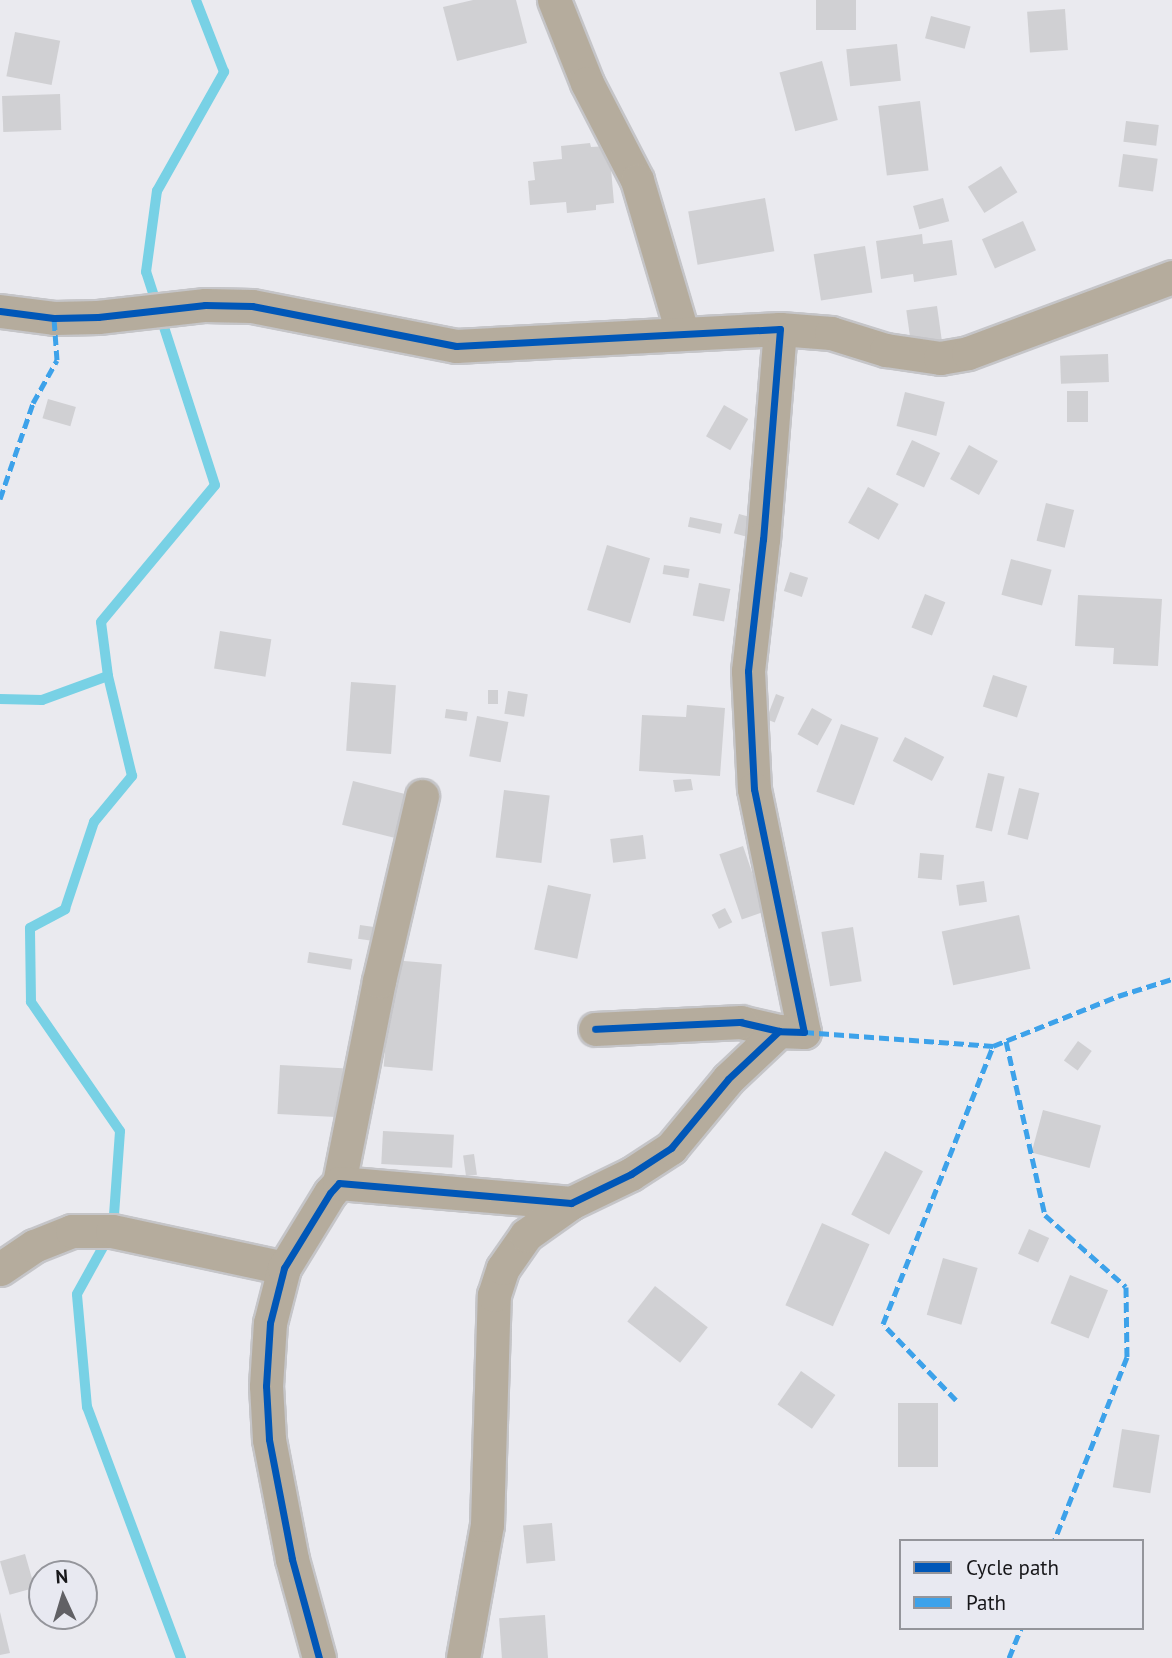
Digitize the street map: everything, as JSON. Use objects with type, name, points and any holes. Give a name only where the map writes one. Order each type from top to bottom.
[{"type":"street","points":[[554,0],[587,83],[637,180],[681,332]]},
{"type":"street","points":[[0,311],[54,318],[205,305],[251,306],[456,346],[681,332],[780,329],[831,333],[886,350],[940,358],[968,353],[1172,277]]},
{"type":"street","points":[[595,1029],[741,1022],[779,1031],[804,1032],[754,789],[748,671],[764,539],[780,329]]},
{"type":"street","points":[[319,1658],[292,1559],[269,1438],[266,1386],[270,1323],[284,1268],[339,1183],[379,981],[422,796]]},
{"type":"street","points":[[463,1658],[487,1525],[494,1295],[503,1268],[526,1235],[571,1203],[631,1174],[671,1148],[728,1079],[779,1031]]},
{"type":"street","points":[[339,1183],[571,1203]]},
{"type":"street","points":[[0,1269],[34,1246],[72,1231],[112,1231],[284,1268]]},
{"type":"building","points":[[473,0],[516,0],[527,43],[457,61],[443,7]]},
{"type":"building","points":[[816,0],[856,0],[856,30],[816,30]]},
{"type":"building","points":[[1065,9],[1068,50],[1030,53],[1027,12]]},
{"type":"building","points":[[931,16],[971,27],[965,49],[925,38]]},
{"type":"building","points":[[15,32],[60,41],[52,85],[6,76]]},
{"type":"building","points":[[897,44],[901,81],[850,86],[846,49]]},
{"type":"building","points":[[822,61],[838,120],[795,131],[779,72]]},
{"type":"building","points":[[60,94],[61,130],[3,132],[2,96]]},
{"type":"building","points":[[920,101],[929,170],[887,176],[878,106]]},
{"type":"building","points":[[1126,121],[1159,125],[1156,146],[1123,142]]},
{"type":"building","points":[[590,143],[591,147],[609,146],[614,203],[596,205],[596,210],[567,213],[566,202],[530,205],[528,181],[535,180],[533,162],[562,159],[561,146]]},
{"type":"building","points":[[1123,154],[1158,159],[1153,192],[1118,187]]},
{"type":"building","points":[[1001,166],[1017,192],[984,213],[968,187]]},
{"type":"building","points":[[765,198],[774,251],[698,265],[688,212]]},
{"type":"building","points":[[943,198],[949,221],[919,229],[913,206]]},
{"type":"building","points":[[1023,221],[1036,250],[995,269],[982,239]]},
{"type":"building","points":[[922,234],[923,244],[952,240],[957,275],[914,282],[913,274],[881,279],[876,241]]},
{"type":"building","points":[[865,246],[872,292],[821,301],[814,254]]},
{"type":"building","points":[[937,306],[942,341],[911,345],[906,310]]},
{"type":"building","points":[[1108,354],[1109,382],[1061,384],[1060,356]]},
{"type":"building","points":[[1067,391],[1088,391],[1088,422],[1067,422]]},
{"type":"building","points":[[905,392],[945,402],[936,436],[897,426]]},
{"type":"building","points":[[48,399],[76,407],[70,426],[42,418]]},
{"type":"building","points":[[724,405],[748,419],[730,450],[706,436]]},
{"type":"building","points":[[912,440],[940,453],[924,488],[896,474]]},
{"type":"building","points":[[969,445],[998,461],[979,495],[950,479]]},
{"type":"building","points":[[868,487],[899,504],[879,540],[848,523]]},
{"type":"building","points":[[1046,503],[1074,510],[1065,548],[1037,541]]},
{"type":"building","points":[[739,514],[758,519],[753,538],[734,533]]},
{"type":"building","points":[[690,517],[722,524],[720,534],[688,527]]},
{"type":"building","points":[[607,545],[650,558],[630,623],[587,610]]},
{"type":"building","points":[[1011,559],[1052,570],[1042,606],[1001,595]]},
{"type":"building","points":[[664,565],[690,569],[688,578],[663,574]]},
{"type":"building","points":[[790,572],[808,578],[802,597],[784,591]]},
{"type":"building","points":[[699,583],[730,589],[724,621],[693,615]]},
{"type":"building","points":[[925,594],[945,602],[932,636],[912,627]]},
{"type":"building","points":[[1078,595],[1162,599],[1158,666],[1113,664],[1114,648],[1075,646]]},
{"type":"building","points":[[220,631],[271,639],[265,677],[214,669]]},
{"type":"building","points":[[993,675],[1027,686],[1017,718],[983,706]]},
{"type":"building","points":[[351,682],[396,685],[391,754],[346,751]]},
{"type":"building","points":[[488,690],[498,690],[498,704],[488,704]]},
{"type":"building","points":[[508,691],[528,694],[524,717],[504,714]]},
{"type":"building","points":[[776,694],[784,697],[775,722],[766,719]]},
{"type":"building","points":[[687,705],[725,708],[720,776],[639,771],[642,715],[686,717]]},
{"type":"building","points":[[812,708],[832,719],[818,745],[797,734]]},
{"type":"building","points":[[446,709],[468,712],[467,721],[445,718]]},
{"type":"building","points":[[477,716],[508,722],[501,762],[469,756]]},
{"type":"building","points":[[841,724],[879,738],[854,805],[816,792]]},
{"type":"building","points":[[905,737],[944,757],[932,781],[893,761]]},
{"type":"building","points":[[988,773],[1005,777],[992,831],[975,828]]},
{"type":"building","points":[[691,779],[693,790],[675,792],[673,780]]},
{"type":"building","points":[[353,781],[417,797],[406,841],[342,825]]},
{"type":"building","points":[[1019,788],[1039,793],[1028,840],[1007,835]]},
{"type":"building","points":[[504,790],[550,796],[541,863],[496,857]]},
{"type":"building","points":[[643,835],[646,859],[613,863],[610,839]]},
{"type":"building","points":[[743,846],[765,911],[742,919],[719,854]]},
{"type":"building","points":[[920,853],[944,855],[942,880],[918,878]]},
{"type":"building","points":[[984,881],[987,902],[959,906],[956,885]]},
{"type":"building","points":[[548,885],[591,894],[577,959],[534,950]]},
{"type":"building","points":[[725,908],[732,922],[719,929],[712,915]]},
{"type":"building","points":[[1019,915],[1030,969],[953,985],[942,931]]},
{"type":"building","points":[[360,925],[381,928],[379,942],[358,939]]},
{"type":"building","points":[[853,927],[862,981],[830,986],[821,932]]},
{"type":"building","points":[[309,952],[352,959],[351,970],[307,963]]},
{"type":"building","points":[[393,960],[442,964],[432,1071],[384,1067]]},
{"type":"building","points":[[1078,1041],[1092,1051],[1078,1070],[1064,1060]]},
{"type":"building","points":[[280,1065],[343,1068],[340,1117],[277,1114]]},
{"type":"building","points":[[1043,1110],[1101,1126],[1090,1168],[1032,1153]]},
{"type":"building","points":[[383,1131],[454,1135],[452,1168],[381,1164]]},
{"type":"building","points":[[885,1151],[923,1171],[889,1235],[851,1215]]},
{"type":"building","points":[[474,1154],[477,1175],[466,1176],[463,1156]]},
{"type":"building","points":[[822,1223],[870,1244],[833,1326],[785,1305]]},
{"type":"building","points":[[1029,1229],[1049,1238],[1038,1263],[1018,1254]]},
{"type":"building","points":[[943,1258],[978,1268],[961,1325],[927,1315]]},
{"type":"building","points":[[1070,1275],[1108,1290],[1089,1339],[1051,1323]]},
{"type":"building","points":[[655,1286],[708,1327],[680,1363],[627,1321]]},
{"type":"building","points":[[801,1371],[835,1395],[812,1429],[777,1405]]},
{"type":"building","points":[[898,1403],[938,1403],[938,1467],[898,1467]]},
{"type":"building","points":[[1122,1429],[1160,1435],[1150,1493],[1113,1487]]},
{"type":"building","points":[[552,1523],[555,1561],[526,1563],[523,1526]]},
{"type":"building","points":[[25,1554],[28,1564],[28,1590],[10,1595],[0,1561]]},
{"type":"building","points":[[0,1612],[10,1653],[0,1655]]},
{"type":"building","points":[[545,1615],[548,1658],[502,1658],[499,1618]]},
{"type":"waterway","points":[[181,1658],[87,1407],[77,1294],[113,1229],[120,1131],[31,1002],[30,928],[65,909],[94,822],[132,776],[108,676],[101,622],[215,485],[146,272],[157,191],[224,72],[196,0]]},
{"type":"waterway","points":[[0,699],[42,700],[108,676]]},
{"type":"marked path","points":[[0,499],[33,403],[57,360],[54,318]]},
{"type":"marked path","points":[[804,1032],[993,1046],[1118,996],[1172,979]]},
{"type":"marked path","points":[[1006,1041],[1045,1215],[1126,1287],[1127,1357],[1055,1539]]},
{"type":"marked path","points":[[956,1400],[883,1324],[993,1046]]},
{"type":"marked path","points":[[1009,1658],[1020,1630]]},
{"type":"cycle path","points":[[0,311],[54,318],[98,317],[205,305],[252,306],[456,346],[780,329],[763,539],[748,671],[754,789],[804,1032],[779,1031],[741,1022],[595,1029]]},
{"type":"cycle path","points":[[319,1658],[292,1559],[269,1439],[266,1386],[270,1323],[284,1268],[330,1193],[339,1183],[571,1203],[631,1174],[671,1148],[728,1079],[779,1031]]}]
